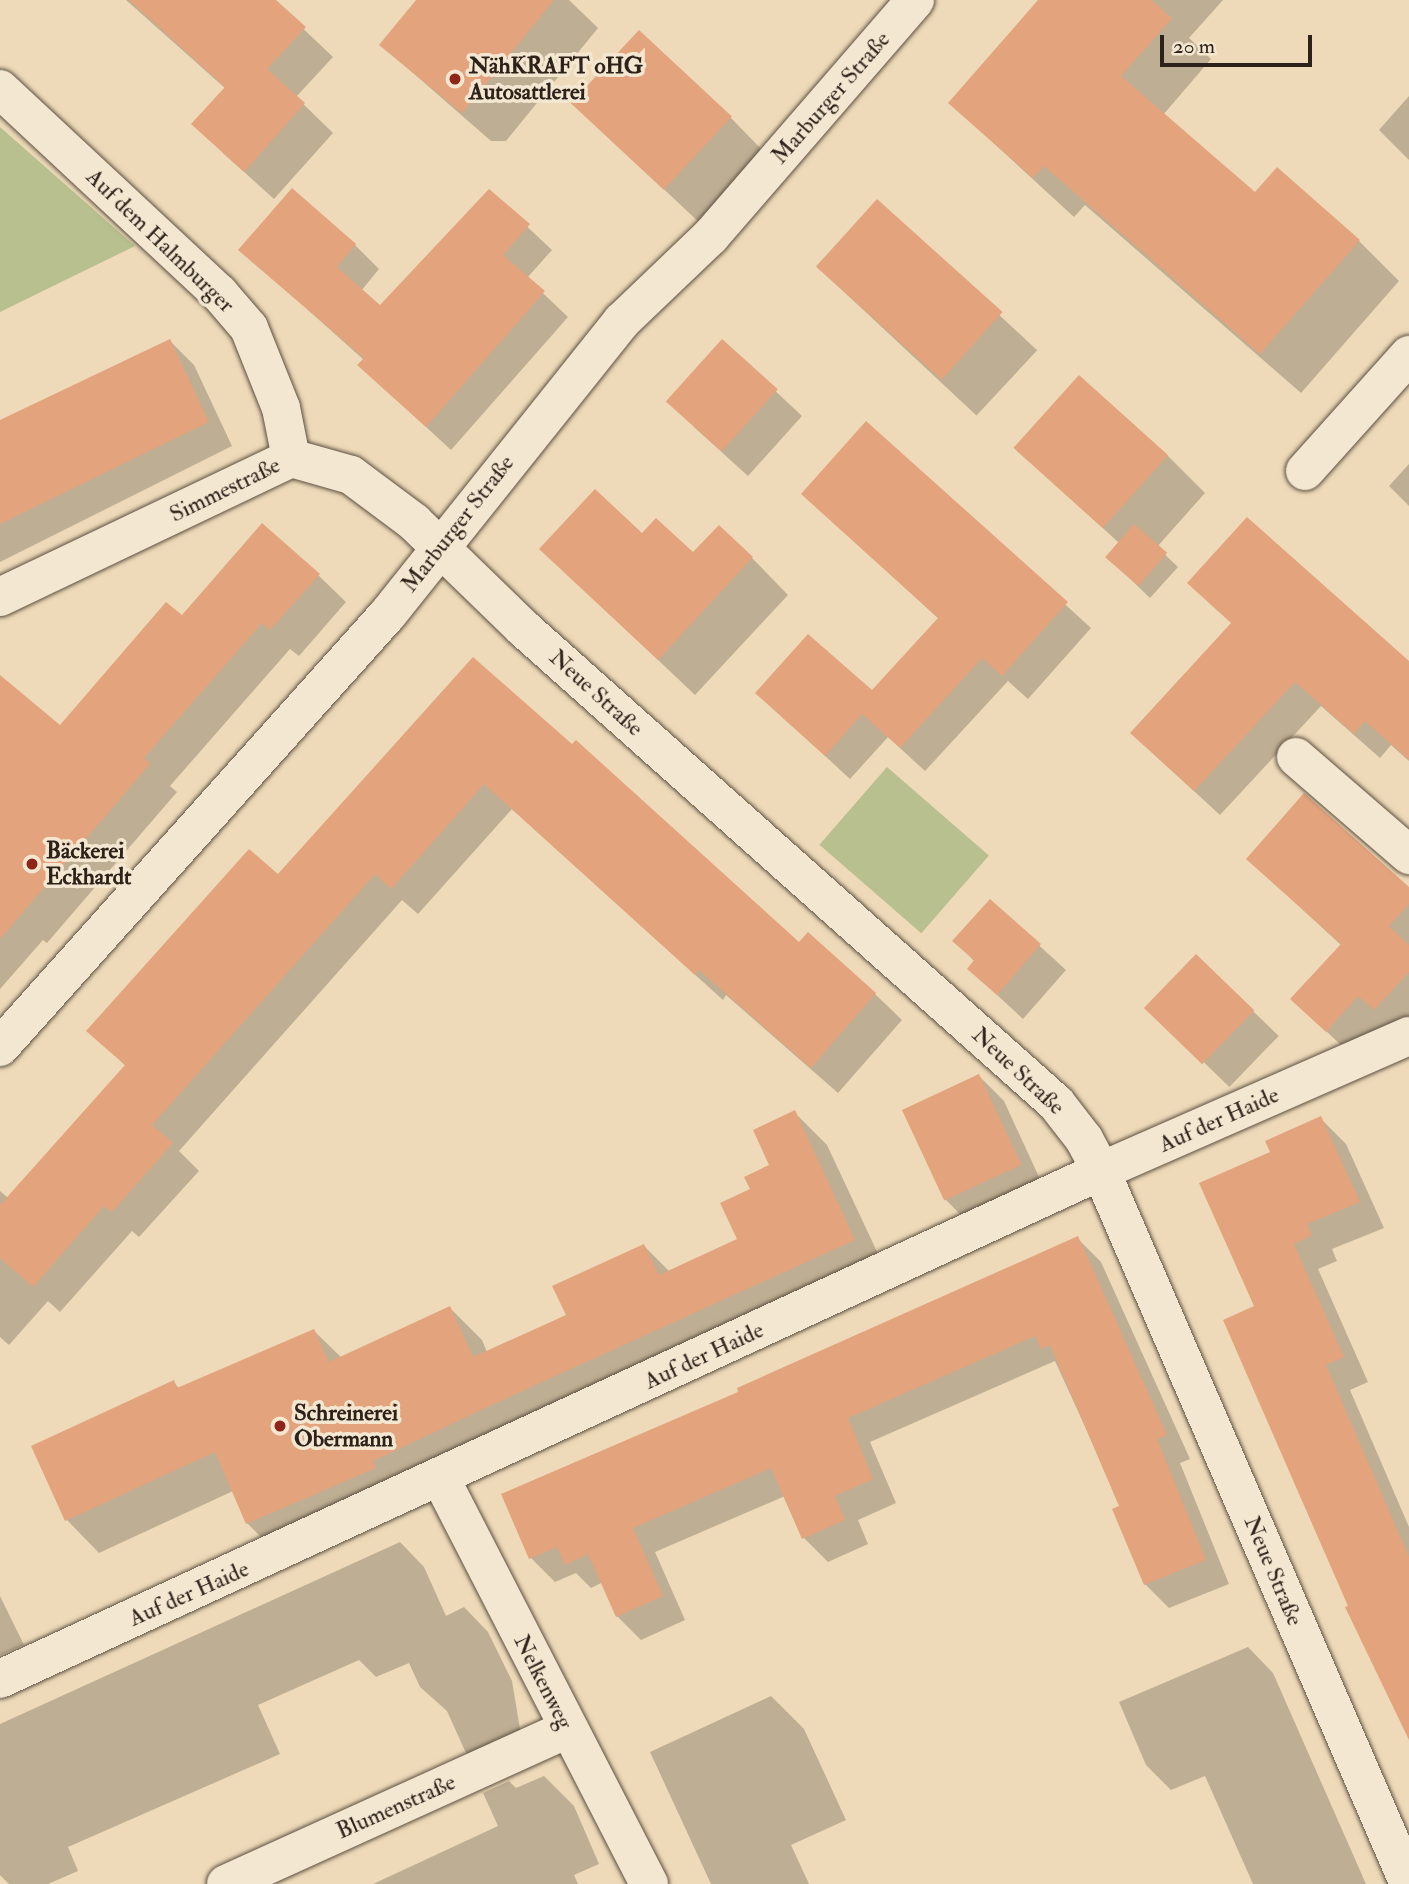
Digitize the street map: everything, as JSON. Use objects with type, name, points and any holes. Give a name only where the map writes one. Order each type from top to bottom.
[{"type":"street","name":"Marburger Straße","points":[[0,1047],[388,614],[437,548],[622,321],[710,237],[915,0]]},
{"type":"street","name":"Auf dem Halmburger","points":[[0,89],[219,293],[249,328],[281,408],[290,458]]},
{"type":"street","points":[[1305,471],[1409,355]]},
{"type":"street","name":"Simmestraße","points":[[0,597],[290,458],[351,474],[405,515],[437,548]]},
{"type":"street","name":"Neue Straße","points":[[437,548],[1056,1103],[1084,1139],[1101,1171],[1409,1884]]},
{"type":"street","points":[[1296,757],[1409,855]]},
{"type":"street","name":"Auf der Haide","points":[[0,1679],[441,1479],[1101,1171],[1409,1036]]},
{"type":"street","name":"Nelkenweg","points":[[441,1479],[566,1729],[649,1884]]},
{"type":"street","name":"Blumenstraße","points":[[226,1884],[566,1729]]},
{"type":"green space","points":[[0,127],[135,246],[0,312]]},
{"type":"green space","points":[[887,767],[989,856],[921,933],[819,845]]},
{"type":"building","points":[[129,0],[276,0],[306,27],[267,69],[305,103],[244,172],[191,124],[225,87]]},
{"type":"building","name":"NähKRAFT oHG Autosattlerei","points":[[416,0],[554,0],[462,113],[379,45]]},
{"type":"building","points":[[1038,0],[1151,0],[1172,18],[1121,76],[1255,192],[1277,167],[1360,240],[1260,354],[1044,166],[1033,178],[948,103]]},
{"type":"building","points":[[639,30],[732,117],[664,190],[571,103]]},
{"type":"building","points":[[292,188],[356,244],[337,267],[380,305],[489,189],[530,224],[503,255],[545,291],[426,427],[357,365],[364,358],[238,250]]},
{"type":"building","points":[[877,199],[1003,312],[942,380],[816,267]]},
{"type":"building","points":[[170,339],[209,422],[0,524],[0,420]]},
{"type":"building","points":[[722,339],[778,389],[722,452],[666,401]]},
{"type":"building","points":[[1079,375],[1168,455],[1103,528],[1013,448]]},
{"type":"building","points":[[866,421],[1068,602],[1002,676],[982,658],[900,748],[862,714],[825,756],[755,693],[808,634],[872,690],[938,618],[801,494]]},
{"type":"building","points":[[595,489],[642,533],[656,518],[693,552],[719,525],[753,557],[658,660],[539,549]]},
{"type":"building","points":[[1247,517],[1409,661],[1409,760],[1365,721],[1354,734],[1295,682],[1194,791],[1130,733],[1231,623],[1187,583]]},
{"type":"building","points":[[262,523],[320,574],[270,630],[262,623],[144,758],[150,764],[0,939],[0,675],[60,725],[166,602],[182,615]]},
{"type":"building","points":[[1134,524],[1167,553],[1138,586],[1105,557]]},
{"type":"building","points":[[473,657],[572,744],[576,740],[799,942],[808,932],[876,993],[811,1068],[699,970],[695,975],[484,784],[391,889],[375,874],[152,1125],[173,1143],[112,1212],[104,1206],[33,1287],[0,1258],[0,1205],[125,1065],[86,1031],[249,849],[278,874]]},
{"type":"building","points":[[1304,793],[1409,887],[1409,904],[1389,926],[1409,945],[1409,972],[1374,1010],[1358,996],[1326,1032],[1290,999],[1341,944],[1246,859]]},
{"type":"building","points":[[990,899],[1041,944],[997,995],[967,969],[974,960],[952,941]]},
{"type":"building","points":[[1196,954],[1254,1010],[1202,1064],[1144,1008]]},
{"type":"building","points":[[979,1074],[1021,1165],[944,1201],[902,1110]]},
{"type":"building","points":[[795,1110],[855,1240],[373,1461],[376,1468],[246,1524],[215,1452],[65,1521],[31,1446],[174,1380],[177,1388],[314,1329],[329,1362],[450,1306],[473,1357],[566,1315],[552,1286],[644,1244],[659,1275],[737,1239],[720,1203],[750,1189],[744,1177],[769,1165],[753,1130]]},
{"type":"building","points":[[1321,1116],[1360,1202],[1307,1224],[1312,1235],[1294,1244],[1344,1357],[1326,1365],[1409,1557],[1409,1740],[1345,1607],[1348,1606],[1223,1320],[1254,1306],[1199,1183],[1270,1152],[1265,1141]]},
{"type":"building","points":[[1078,1236],[1167,1435],[1157,1439],[1206,1560],[1144,1585],[1112,1509],[1119,1506],[1050,1345],[1041,1349],[1035,1336],[848,1418],[873,1479],[835,1496],[845,1520],[802,1539],[771,1468],[633,1528],[663,1596],[616,1617],[588,1554],[565,1565],[557,1547],[529,1559],[501,1494],[738,1392],[737,1388]]},
{"type":"place","name":"NähKRAFT oHG Autosattlerei","points":[[455,79]]},
{"type":"place","name":"Bäckerei Eckhardt","points":[[32,864]]},
{"type":"place","name":"Schreinerei Obermann","points":[[280,1426]]}]
